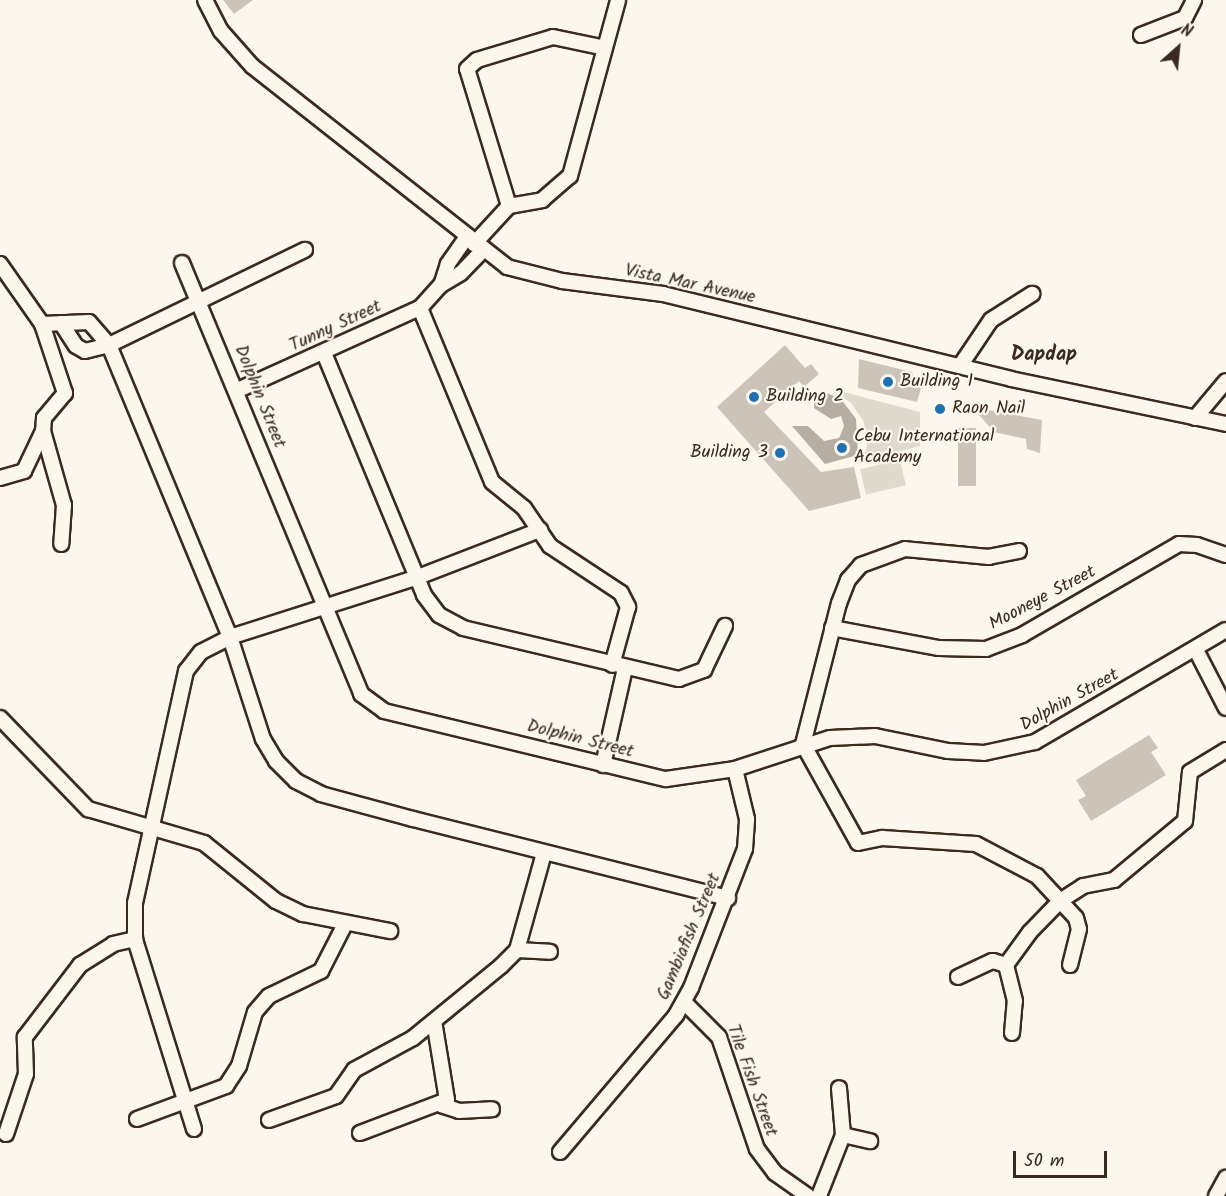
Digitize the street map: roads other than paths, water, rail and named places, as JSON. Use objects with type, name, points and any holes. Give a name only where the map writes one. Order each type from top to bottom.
[{"type":"street","name":"Vista Mar Avenue","points":[[205,0],[221,31],[252,66],[474,244],[525,273],[663,294],[960,366],[1226,424]]},
{"type":"street","points":[[474,244],[509,206],[543,200],[570,176],[618,0]]},
{"type":"street","points":[[1141,35],[1185,18],[1194,0]]},
{"type":"street","points":[[509,206],[467,69],[477,60],[553,37],[605,48]]},
{"type":"street","name":"Tunny Street","points":[[441,285],[448,264],[474,244]]},
{"type":"street","name":"Tunny Street","points":[[238,390],[420,308],[441,285],[461,273],[474,244]]},
{"type":"street","points":[[61,323],[76,346],[85,351],[109,345],[198,299],[305,250]]},
{"type":"street","name":"Dolphin Street","points":[[182,263],[238,390],[322,606],[361,694],[384,711],[603,765],[679,779],[735,769],[803,744],[861,736],[965,754],[1021,748],[1196,650],[1226,630]]},
{"type":"street","points":[[0,264],[42,324],[65,393],[44,418],[43,431],[64,506],[61,544]]},
{"type":"street","points":[[960,366],[991,320],[1032,294]]},
{"type":"street","points":[[420,308],[492,482],[524,508],[550,546],[621,593],[628,607],[603,765]]},
{"type":"street","points":[[42,324],[89,322],[109,345],[230,637],[263,739],[276,761],[296,781],[321,794],[544,853],[728,898]]},
{"type":"street","points":[[324,353],[424,595],[439,615],[463,628],[679,679],[704,670],[725,626]]},
{"type":"street","points":[[1196,418],[1226,381]]},
{"type":"street","points":[[0,478],[24,471],[43,431]]},
{"type":"street","points":[[194,1129],[135,939],[135,903],[186,671],[201,652],[230,637],[418,577],[540,530]]},
{"type":"street","name":"Mooneye Street","points":[[832,628],[939,648],[986,649],[1022,635],[1179,544],[1197,545],[1226,555]]},
{"type":"street","points":[[1019,551],[989,557],[918,548],[878,556],[848,580],[832,628],[803,744],[858,843],[882,838],[976,844],[1037,876],[1076,918],[1079,929],[1070,965]]},
{"type":"street","points":[[1196,650],[1226,708]]},
{"type":"street","points":[[0,718],[88,809],[204,843],[276,901],[344,926],[390,931]]},
{"type":"street","points":[[1006,965],[1060,901],[1083,886],[1114,880],[1185,821],[1190,772],[1226,750]]},
{"type":"street","name":"Gambiafish Street","points":[[560,1152],[684,1003],[728,898],[747,834],[735,769]]},
{"type":"street","points":[[269,1120],[336,1096],[354,1070],[413,1038],[517,950],[544,853]]},
{"type":"street","points":[[137,1119],[226,1086],[239,1066],[255,1012],[269,996],[321,971],[344,926]]},
{"type":"street","points":[[6,1134],[26,1074],[25,1037],[80,965],[113,944],[135,939]]},
{"type":"street","points":[[517,950],[550,952]]},
{"type":"street","points":[[958,977],[993,961],[1006,965]]},
{"type":"street","points":[[1006,965],[1015,1001],[1012,1033]]},
{"type":"street","name":"Tile Fish Street","points":[[684,1003],[703,1016],[719,1037],[757,1149],[775,1173],[808,1196]]},
{"type":"street","points":[[360,1133],[441,1105],[447,1100],[434,1021]]},
{"type":"street","points":[[819,1196],[843,1135],[839,1088]]},
{"type":"street","points":[[441,1105],[459,1111],[492,1108]]},
{"type":"street","points":[[843,1135],[870,1141]]},
{"type":"street","points":[[1216,1196],[1226,1178]]},
{"type":"place","name":"Building 1","points":[[888,382]]},
{"type":"place","name":"Building 2","points":[[754,397]]},
{"type":"place","name":"Raon Nail","points":[[940,409]]},
{"type":"place","name":"Cebu International Academy","points":[[842,448]]},
{"type":"place","name":"Building 3","points":[[780,453]]},
{"type":"district","name":"Dapdap","points":[[1044,355]]}]
